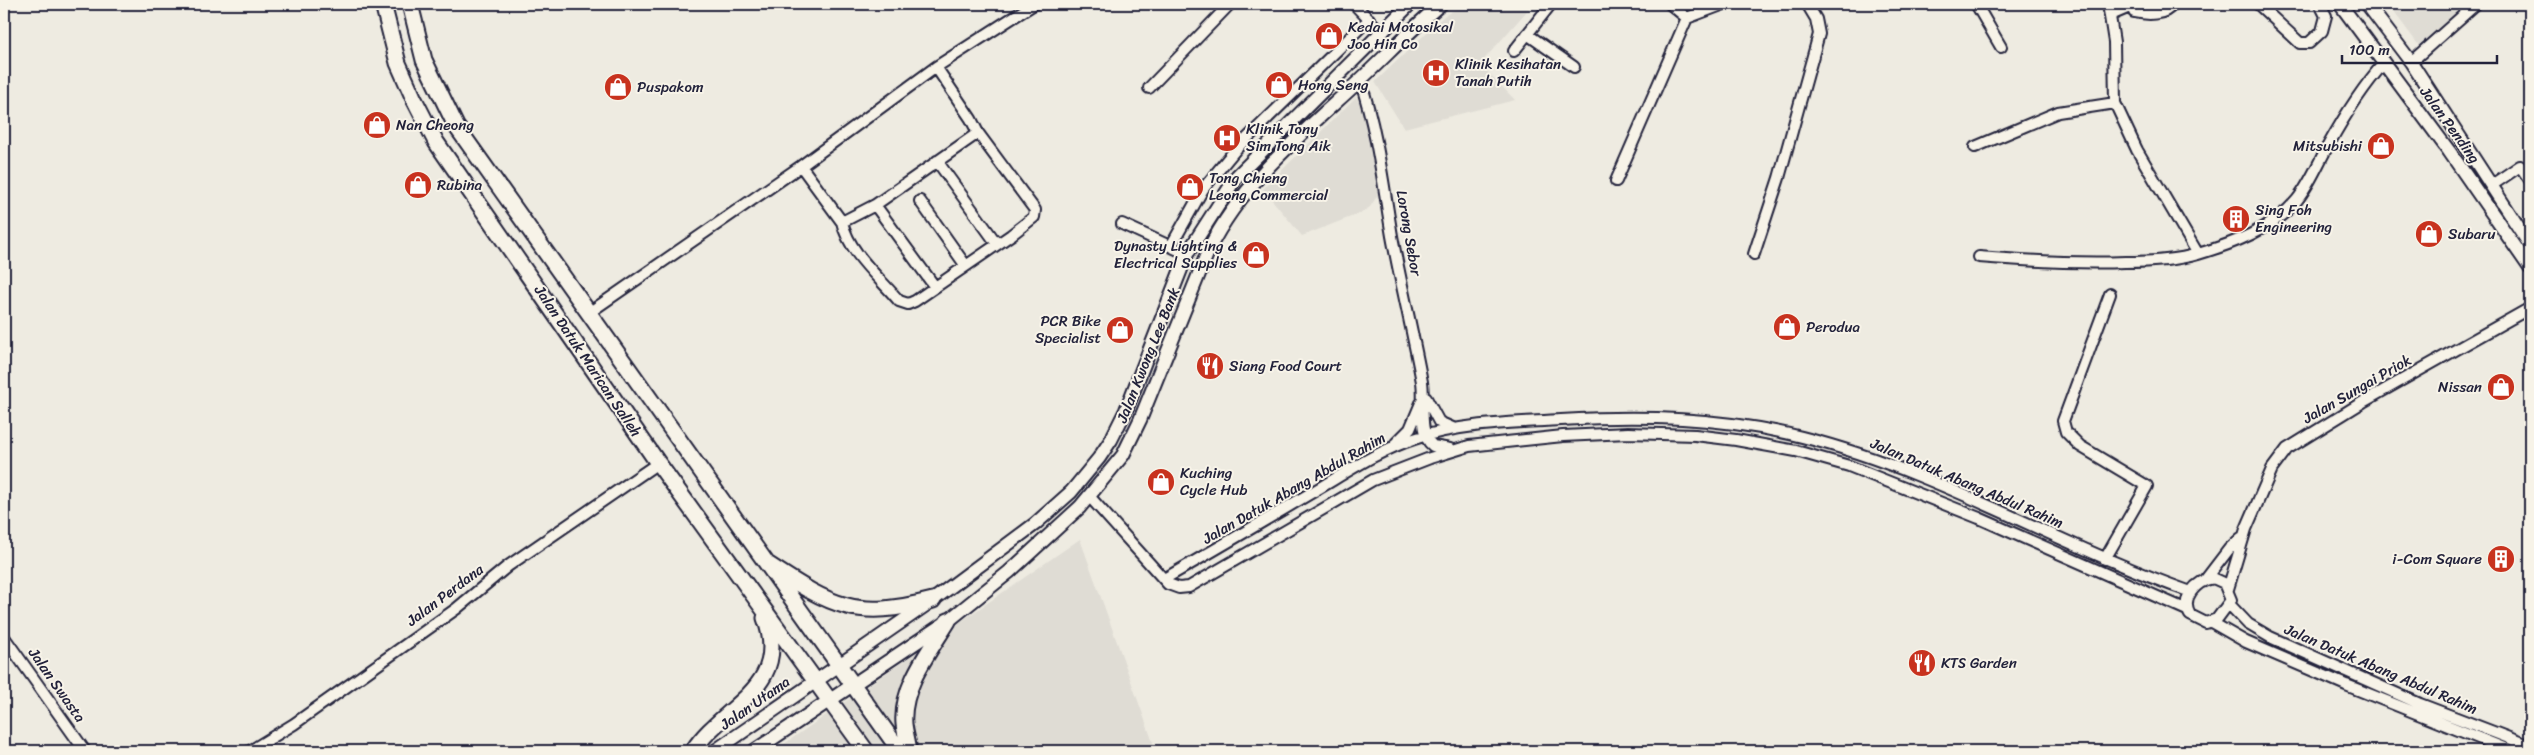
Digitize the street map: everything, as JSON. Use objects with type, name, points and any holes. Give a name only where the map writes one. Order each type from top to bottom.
[{"type":"highway","name":"Jalan Datuk Marican Salleh","points":[[383,4],[398,63],[436,142],[658,462],[866,751]]},
{"type":"highway","name":"Jalan Datuk Marican Salleh","points":[[410,4],[424,60],[456,126],[590,312],[837,666],[900,751]]},
{"type":"highway","points":[[762,560],[819,597],[842,606],[881,609],[909,606],[933,600]]},
{"type":"highway","points":[[694,751],[752,693],[764,673],[771,651],[771,639],[760,604]]},
{"type":"highway","points":[[909,751],[904,724],[906,701],[914,677],[948,621]]},
{"type":"main road","name":"Jalan Kwong Lee Bank","points":[[837,666],[933,600],[1035,524],[1071,492],[1099,458],[1126,410],[1187,254],[1237,176],[1410,4]]},
{"type":"main road","name":"Jalan Kwong Lee Bank","points":[[828,700],[948,621],[1009,572],[1089,496],[1123,455],[1140,420],[1209,249],[1222,225],[1249,188],[1441,4]]},
{"type":"main road","name":"Jalan Pending","points":[[2340,4],[2530,268]]},
{"type":"main road","name":"Jalan Pending","points":[[2367,4],[2411,62],[2530,245]]},
{"type":"main road","name":"Jalan Utama","points":[[716,751],[837,666]]},
{"type":"main road","points":[[754,751],[828,700]]},
{"type":"street","points":[[590,312],[801,166],[936,67],[1034,4]]},
{"type":"street","points":[[1149,88],[1230,4]]},
{"type":"street","points":[[1354,4],[1381,32]]},
{"type":"street","points":[[1514,51],[1551,4]]},
{"type":"street","points":[[1670,4],[1687,18]]},
{"type":"street","points":[[1616,181],[1687,18],[1724,4]]},
{"type":"street","points":[[1754,254],[1779,178],[1819,34],[1816,20],[1807,4]]},
{"type":"street","points":[[1976,4],[2000,47]]},
{"type":"street","points":[[2108,4],[2111,15],[2115,103],[2137,150],[2198,254]]},
{"type":"street","points":[[2111,15],[2132,5],[2134,12],[2154,14],[2169,10],[2173,4]]},
{"type":"street","points":[[2258,4],[2300,43],[2309,44],[2322,31],[2326,16],[2320,4]]},
{"type":"street","points":[[2411,62],[2476,4]]},
{"type":"street","points":[[1171,246],[1203,189],[1236,149],[1369,19]]},
{"type":"street","points":[[1527,34],[1574,67]]},
{"type":"street","points":[[1979,257],[2073,264],[2144,262],[2185,258],[2228,246],[2274,220],[2296,201],[2356,98],[2384,63]]},
{"type":"street","points":[[801,166],[842,222],[845,236],[858,254],[899,301],[908,304],[916,302],[1028,222],[1036,214],[978,133],[972,119],[936,67]]},
{"type":"street","name":"Lorong Sebor","points":[[1360,80],[1377,141],[1392,236],[1424,392]]},
{"type":"street","points":[[1975,146],[2058,112],[2115,103]]},
{"type":"street","points":[[842,222],[875,205],[978,133]]},
{"type":"street","points":[[937,161],[997,244]]},
{"type":"street","points":[[2492,185],[2520,166],[2530,180]]},
{"type":"street","points":[[920,201],[966,266]]},
{"type":"street","points":[[875,205],[935,287]]},
{"type":"street","points":[[1122,224],[1187,254]]},
{"type":"street","points":[[2104,559],[2146,486],[2080,446],[2066,432],[2063,421],[2110,294]]},
{"type":"street","name":"Jalan Sungai Priok","points":[[2242,538],[2272,469],[2286,449],[2363,402],[2530,308]]},
{"type":"street","points":[[1424,392],[1432,414],[1439,422],[1458,429]]},
{"type":"street","points":[[1424,392],[1424,436],[1433,446],[1459,449]]},
{"type":"street","points":[[1389,450],[1410,429],[1424,392]]},
{"type":"street","name":"Jalan Datuk Abang Abdul Rahim","points":[[1164,580],[1389,450],[1424,436],[1458,429],[1529,422],[1624,418],[1693,419],[1759,428],[1846,449],[1905,470],[2104,559],[2190,592]]},
{"type":"street","name":"Jalan Datuk Abang Abdul Rahim","points":[[1164,580],[1179,588],[1189,587],[1373,480],[1459,449],[1563,436],[1628,433],[1696,435],[1736,440],[1796,451],[1849,466],[1920,493],[2187,610]]},
{"type":"street","name":"Jalan Perdana","points":[[250,751],[294,724],[456,608],[508,566],[658,462]]},
{"type":"street","points":[[1089,496],[1164,580]]},
{"type":"street","points":[[2206,579],[2218,580],[2228,589],[2230,595],[2229,604],[2224,612],[2211,622],[2199,621],[2187,610],[2187,599],[2190,592],[2206,579],[2229,549],[2242,538]]},
{"type":"street","points":[[2228,589],[2242,538]]},
{"type":"street","name":"Jalan Datuk Abang Abdul Rahim","points":[[2229,604],[2248,624],[2270,637],[2425,706],[2530,746]]},
{"type":"street","name":"Jalan Datuk Abang Abdul Rahim","points":[[2211,622],[2246,642],[2346,685],[2437,723],[2509,750]]},
{"type":"street","name":"Jalan Swasta","points":[[4,637],[85,751]]},
{"type":"shaded area","name":"Klinik Kesihatan Tanah Putih","points":[[1464,4],[1533,4],[1480,64],[1515,100],[1404,128],[1375,82],[1444,16]]},
{"type":"shaded area","points":[[2388,4],[2477,4],[2423,51]]},
{"type":"shaded area","points":[[1356,97],[1373,124],[1379,193],[1370,207],[1361,213],[1302,236],[1263,189]]},
{"type":"shaded area","points":[[1080,539],[1156,751],[774,751]]},
{"type":"place","name":"Kedai Motosikal Joo Hin Co","points":[[1329,36]]},
{"type":"place","name":"Klinik Kesihatan Tanah Putih","points":[[1436,73]]},
{"type":"place","name":"Hong Seng","points":[[1279,85]]},
{"type":"place","name":"Puspakom","points":[[618,87]]},
{"type":"place","name":"Nan Cheong","points":[[377,125]]},
{"type":"place","name":"Klinik Tony Sim Tong Aik","points":[[1227,138]]},
{"type":"place","name":"Mitsubishi","points":[[2381,146]]},
{"type":"place","name":"Rubina","points":[[418,185]]},
{"type":"place","name":"Tong Chieng Leong Commercial","points":[[1190,187]]},
{"type":"place","name":"Sing Foh Engineering","points":[[2236,219]]},
{"type":"place","name":"Subaru","points":[[2429,234]]},
{"type":"place","name":"Dynasty Lighting & Electrical Supplies","points":[[1256,255]]},
{"type":"place","name":"Perodua","points":[[1787,327]]},
{"type":"place","name":"PCR Bike Specialist","points":[[1120,330]]},
{"type":"place","name":"Siang Food Court","points":[[1210,366]]},
{"type":"place","name":"Nissan","points":[[2501,387]]},
{"type":"place","name":"Kuching Cycle Hub","points":[[1161,482]]},
{"type":"place","name":"i-Com Square","points":[[2501,559]]},
{"type":"place","name":"KTS Garden","points":[[1922,663]]}]
